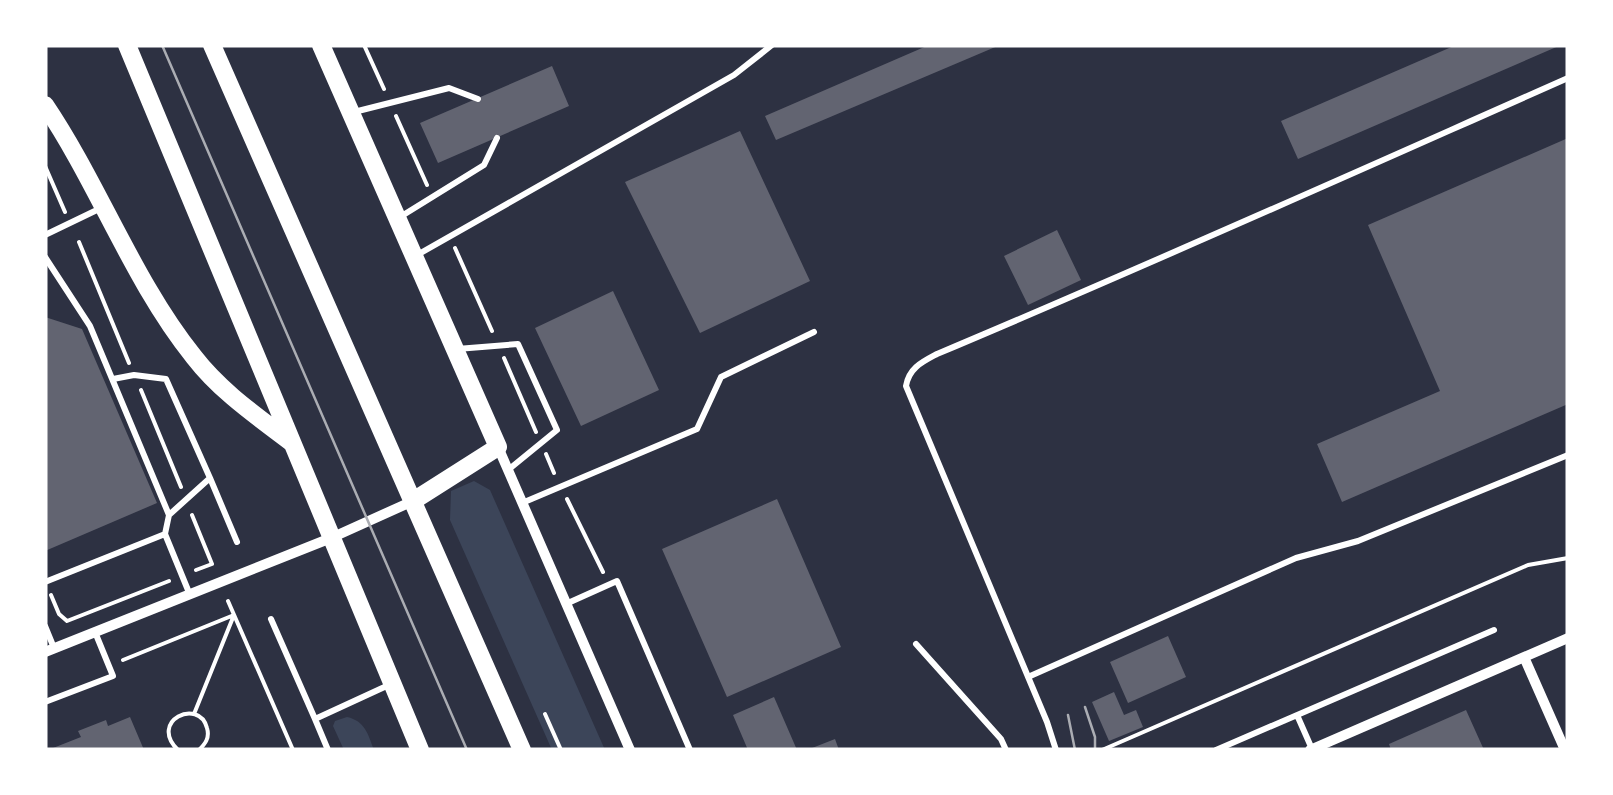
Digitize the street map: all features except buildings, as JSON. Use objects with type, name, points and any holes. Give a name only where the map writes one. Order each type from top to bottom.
[{"type":"main road","points":[[127,45],[420,750]]},
{"type":"main road","points":[[212,45],[522,750]]},
{"type":"main road","points":[[323,46],[498,448],[412,501]]},
{"type":"main road","points":[[45,104],[54,134],[105,206],[164,313],[194,357],[226,392],[294,445]]},
{"type":"street","points":[[498,448],[630,750]]},
{"type":"street","points":[[49,650],[332,538],[412,501]]},
{"type":"street","points":[[1311,750],[1568,638]]},
{"type":"street","points":[[1524,657],[1564,750]]},
{"type":"lane","points":[[416,256],[734,75],[772,45]]},
{"type":"lane","points":[[1056,750],[906,386],[908,376],[916,366],[937,354],[1568,78]]},
{"type":"lane","points":[[352,113],[449,88],[478,98]]},
{"type":"lane","points":[[399,218],[484,165],[497,138]]},
{"type":"lane","points":[[45,235],[105,206]]},
{"type":"lane","points":[[45,257],[90,326],[169,515],[165,534],[190,595]]},
{"type":"lane","points":[[522,503],[698,429],[721,377],[814,332]]},
{"type":"lane","points":[[457,349],[518,344],[557,430],[508,470]]},
{"type":"lane","points":[[112,379],[134,374],[166,380],[237,542]]},
{"type":"lane","points":[[1028,677],[1296,558],[1358,541],[1568,455]]},
{"type":"lane","points":[[169,515],[210,478]]},
{"type":"lane","points":[[45,582],[165,534]]},
{"type":"lane","points":[[566,604],[617,582],[690,750]]},
{"type":"lane","points":[[272,620],[328,750]]},
{"type":"lane","points":[[45,626],[49,650]]},
{"type":"lane","points":[[1216,750],[1494,630]]},
{"type":"lane","points":[[45,702],[113,676],[95,632]]},
{"type":"lane","points":[[916,644],[1001,739],[1006,750]]},
{"type":"lane","points":[[315,719],[392,684]]},
{"type":"lane","points":[[1297,715],[1311,750]]},
{"type":"path","points":[[364,45],[433,197]]},
{"type":"path","points":[[45,166],[65,212]]},
{"type":"path","points":[[450,237],[609,585]]},
{"type":"path","points":[[45,595],[50,593],[59,614],[67,621],[212,564],[80,242]]},
{"type":"path","points":[[1102,750],[1117,748],[1528,565],[1568,558]]},
{"type":"path","points":[[228,602],[293,750]]},
{"type":"path","points":[[109,666],[234,614]]},
{"type":"path","points":[[194,714],[234,614]]},
{"type":"path","points":[[178,750],[168,735],[171,723],[182,714],[194,714],[208,728],[207,741],[199,750]]},
{"type":"path","points":[[545,714],[561,750]]},
{"type":"shaded area","points":[[474,481],[490,490],[605,750],[552,750],[450,520],[451,491]]},
{"type":"shaded area","points":[[347,717],[362,725],[374,750],[344,750],[333,726],[335,721]]},
{"type":"tram line","points":[[162,45],[467,750]]},
{"type":"tram line","points":[[1085,707],[1095,750]]},
{"type":"tram line","points":[[1068,715],[1075,750]]}]
